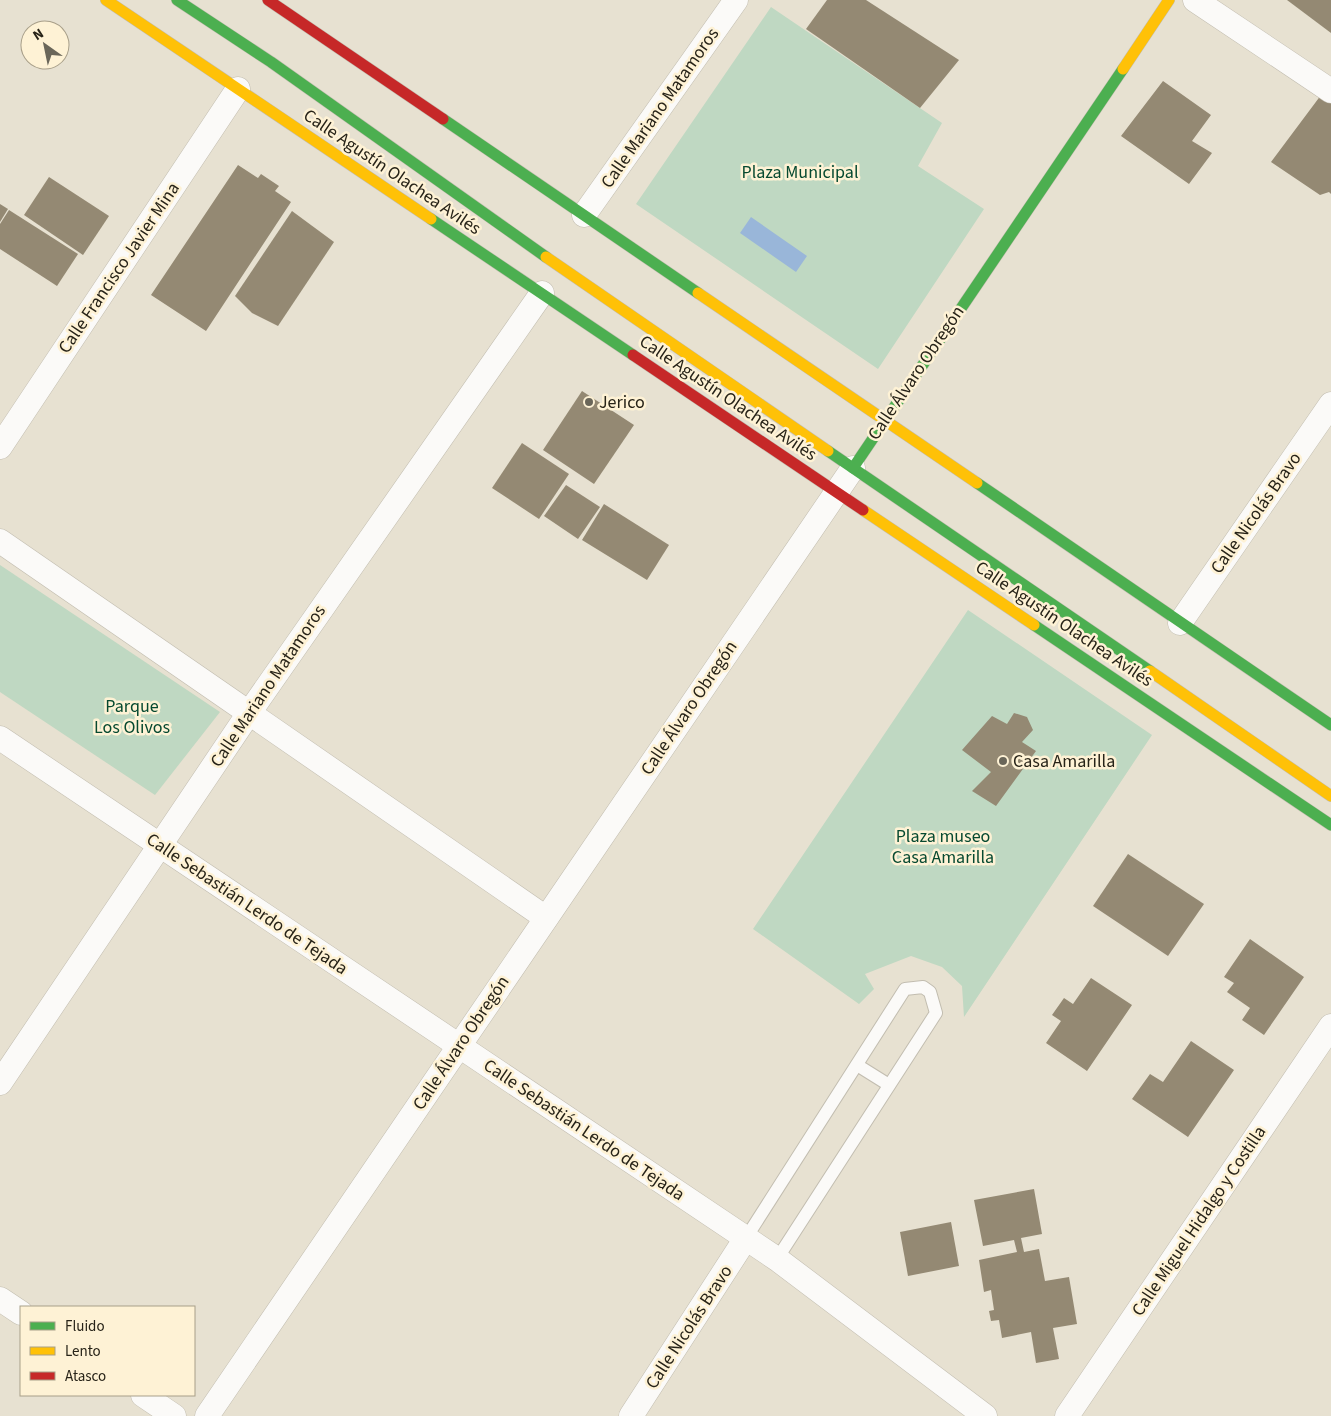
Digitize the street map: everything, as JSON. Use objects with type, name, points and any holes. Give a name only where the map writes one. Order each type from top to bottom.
[{"type":"main road","name":"Calle Agustín Olachea Avilés","points":[[106,0],[1331,826]]},
{"type":"main road","name":"Calle Agustín Olachea Avilés","points":[[177,0],[271,62],[559,266],[1331,796]]},
{"type":"main road","points":[[268,0],[294,7],[584,215],[1331,725]]},
{"type":"main road","name":"Calle Álvaro Obregón","points":[[853,468],[1169,0]]},
{"type":"street","name":"Calle Mariano Matamoros","points":[[584,215],[736,0]]},
{"type":"street","points":[[1195,0],[1331,91]]},
{"type":"street","name":"Calle Francisco Javier Mina","points":[[0,447],[238,89]]},
{"type":"street","name":"Calle Mariano Matamoros","points":[[0,1083],[249,713],[542,293]]},
{"type":"street","name":"Calle Nicolás Bravo","points":[[1180,623],[1331,404]]},
{"type":"street","name":"Calle Álvaro Obregón","points":[[207,1416],[853,468]]},
{"type":"street","points":[[0,541],[546,918]]},
{"type":"street","name":"Calle Sebastián Lerdo de Tejada","points":[[0,738],[778,1259],[985,1416]]},
{"type":"street","name":"Calle Miguel Hidalgo y Costilla","points":[[1067,1416],[1331,1026]]},
{"type":"street","name":"Calle Nicolás Bravo","points":[[631,1416],[746,1238]]},
{"type":"street","points":[[0,1299],[20,1312]]},
{"type":"street","points":[[144,1396],[174,1416]]},
{"type":"lane","points":[[746,1238],[905,988],[923,987],[930,992],[936,1013],[778,1259]]},
{"type":"lane","points":[[857,1065],[889,1085]]},
{"type":"green space","name":"Plaza Municipal","points":[[771,7],[942,123],[918,166],[984,209],[878,369],[636,204]]},
{"type":"green space","name":"Parque Los Olivos","points":[[0,565],[220,712],[155,795],[0,692]]},
{"type":"green space","name":"Plaza museo Casa Amarilla","points":[[968,610],[1152,735],[964,1017],[962,986],[942,967],[911,956],[865,974],[874,989],[859,1004],[753,929]]},
{"type":"water","points":[[751,217],[807,256],[796,272],[740,233]]},
{"type":"building","points":[[827,0],[866,0],[959,60],[920,108],[806,29]]},
{"type":"building","points":[[1287,0],[1331,0],[1331,33]]},
{"type":"building","points":[[1163,81],[1211,115],[1192,141],[1212,153],[1189,184],[1121,136]]},
{"type":"building","points":[[1330,83],[1331,194],[1329,192],[1320,195],[1271,162]]},
{"type":"building","points":[[238,165],[258,178],[261,174],[279,186],[275,191],[291,202],[206,331],[151,295]]},
{"type":"building","points":[[49,177],[109,216],[83,255],[24,215]]},
{"type":"building","points":[[0,204],[8,209],[0,222]]},
{"type":"building","points":[[9,210],[78,254],[57,286],[0,249],[0,224]]},
{"type":"building","points":[[292,211],[334,242],[278,326],[252,313],[235,296]]},
{"type":"building","points":[[582,391],[634,425],[594,484],[543,450]]},
{"type":"building","points":[[522,443],[569,474],[539,519],[492,488]]},
{"type":"building","points":[[566,485],[600,507],[578,539],[544,516]]},
{"type":"building","points":[[604,504],[669,545],[647,580],[582,540]]},
{"type":"building","name":"Casa Amarilla","points":[[1014,713],[1027,717],[1033,730],[1022,742],[1036,751],[996,806],[972,791],[991,772],[962,750],[992,716],[1007,724]]},
{"type":"building","points":[[1128,854],[1204,904],[1168,956],[1093,906]]},
{"type":"building","points":[[1250,939],[1304,977],[1264,1035],[1242,1020],[1250,1008],[1227,992],[1234,983],[1224,977]]},
{"type":"building","points":[[1091,978],[1132,1005],[1087,1071],[1046,1043],[1061,1021],[1052,1015],[1064,998],[1073,1004]]},
{"type":"building","points":[[1191,1041],[1234,1070],[1188,1137],[1132,1099],[1150,1074],[1163,1082]]},
{"type":"building","points":[[1034,1189],[1042,1234],[1021,1238],[1024,1252],[1039,1249],[1045,1281],[1069,1277],[1077,1324],[1053,1328],[1059,1359],[1036,1363],[1031,1332],[1002,1338],[999,1320],[991,1321],[989,1311],[994,1310],[991,1290],[984,1292],[979,1260],[1017,1252],[1014,1240],[983,1246],[974,1200]]},
{"type":"building","points":[[951,1222],[959,1266],[908,1276],[900,1232]]},
{"type":"traffic: fast","points":[[177,0],[271,62],[546,257]]},
{"type":"traffic: fast","points":[[853,468],[1123,69]]},
{"type":"traffic: fast","points":[[443,119],[698,293]]},
{"type":"traffic: fast","points":[[431,219],[633,355]]},
{"type":"traffic: fast","points":[[828,451],[1150,671]]},
{"type":"traffic: fast","points":[[977,483],[1331,725]]},
{"type":"traffic: fast","points":[[1034,625],[1331,825]]},
{"type":"traffic: slow","points":[[106,0],[431,219]]},
{"type":"traffic: slow","points":[[1123,69],[1169,0]]},
{"type":"traffic: slow","points":[[546,257],[828,451]]},
{"type":"traffic: slow","points":[[698,293],[977,483]]},
{"type":"traffic: slow","points":[[863,510],[1034,625]]},
{"type":"traffic: slow","points":[[1150,671],[1331,796]]},
{"type":"traffic: jam","points":[[268,0],[443,119]]},
{"type":"traffic: jam","points":[[633,355],[863,510]]},
{"type":"place","name":"Jerico","points":[[589,402]]},
{"type":"place","name":"Casa Amarilla","points":[[1003,761]]}]
